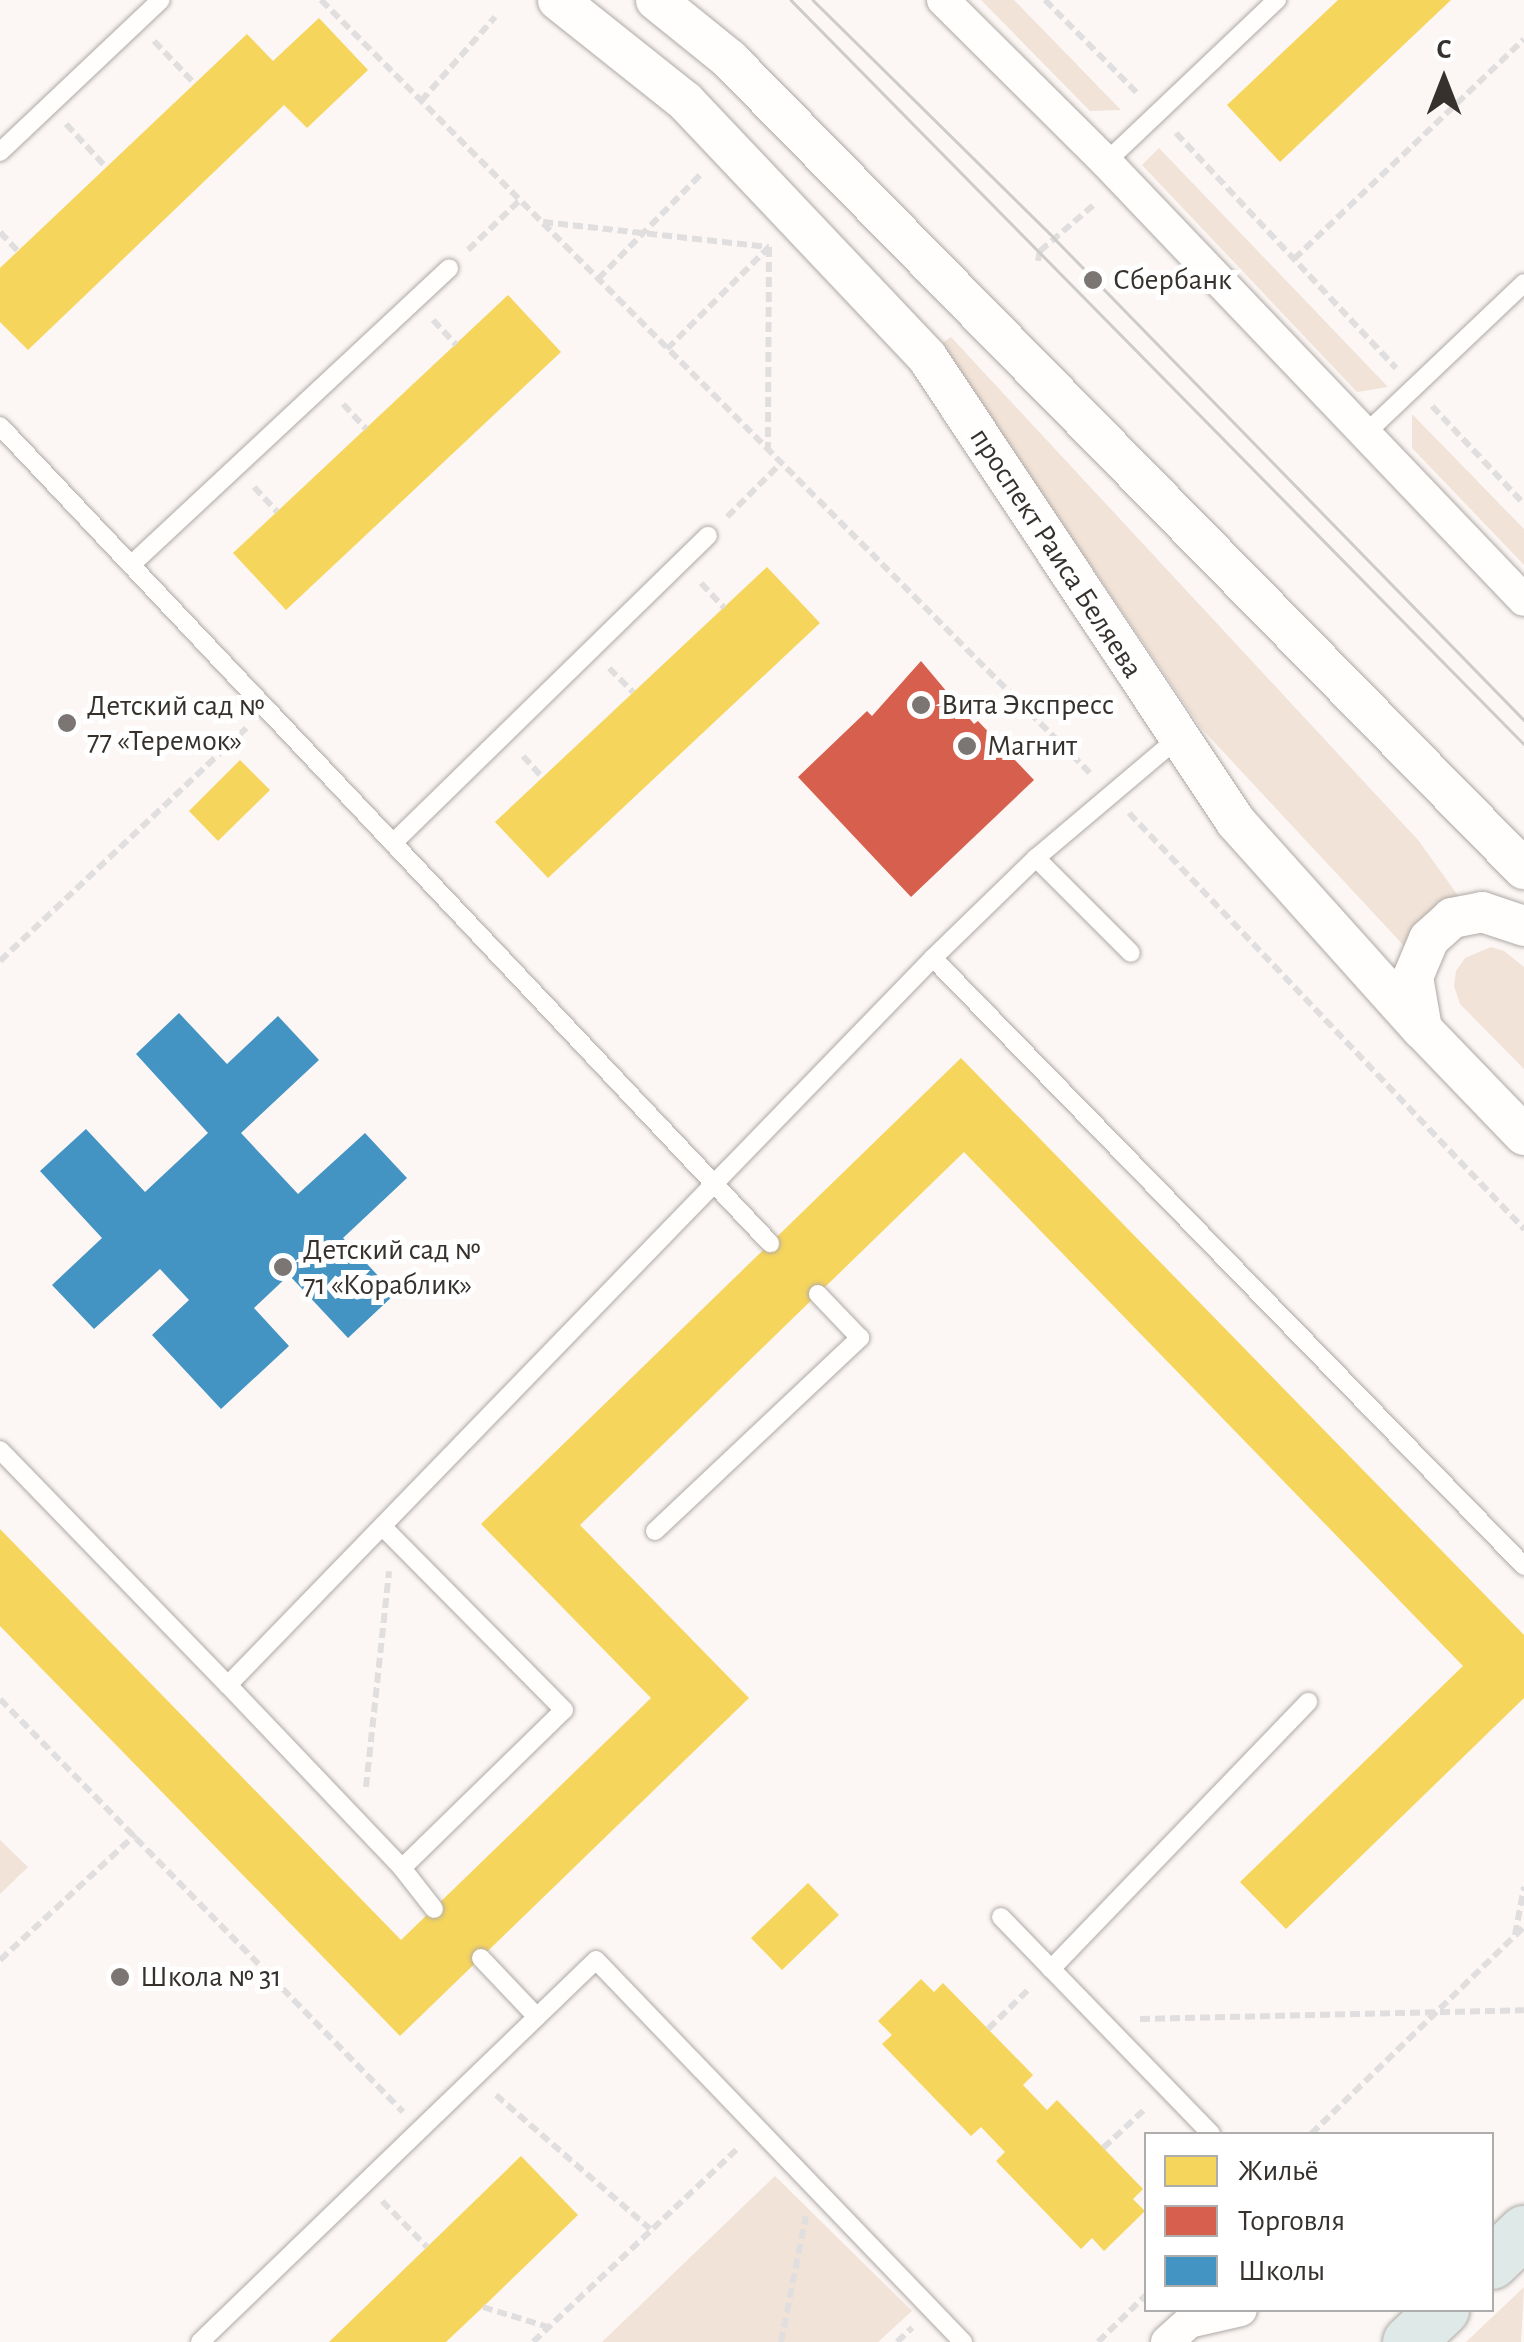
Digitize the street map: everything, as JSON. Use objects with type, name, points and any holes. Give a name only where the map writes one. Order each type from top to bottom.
[{"type":"main road","points":[[1409,2342],[1441,2312]]},
{"type":"street","name":"проспект Раиса Беляева","points":[[558,0],[685,101],[927,357],[1236,822],[1422,1029],[1524,1135]]},
{"type":"street","points":[[656,0],[728,60],[1524,869]]},
{"type":"street","points":[[943,0],[1106,162],[1524,600]]},
{"type":"street","points":[[1422,1029],[1413,977],[1429,938],[1452,918],[1482,912],[1524,926]]},
{"type":"street","points":[[1187,2324],[1233,2312]]},
{"type":"lane","points":[[0,152],[160,0]]},
{"type":"lane","points":[[1106,162],[1277,0]]},
{"type":"lane","points":[[131,565],[449,268]]},
{"type":"lane","points":[[1365,434],[1524,283]]},
{"type":"lane","points":[[0,426],[770,1243]]},
{"type":"lane","points":[[393,842],[708,536]]},
{"type":"lane","points":[[228,1685],[388,1532],[712,1181],[934,958],[1036,858],[1178,738]]},
{"type":"lane","points":[[1036,858],[1131,954]]},
{"type":"lane","points":[[934,958],[1524,1566]]},
{"type":"lane","points":[[655,1531],[860,1338],[818,1294]]},
{"type":"lane","points":[[0,1450],[362,1823],[434,1909]]},
{"type":"lane","points":[[388,1532],[564,1710],[402,1868]]},
{"type":"lane","points":[[1050,1968],[1308,1702]]},
{"type":"lane","points":[[1001,1917],[1209,2132]]},
{"type":"lane","points":[[481,1958],[537,2017]]},
{"type":"lane","points":[[200,2342],[596,1960],[962,2342]]},
{"type":"path","points":[[320,0],[1111,794],[1524,1229]]},
{"type":"path","points":[[1045,0],[1158,114],[1524,504]]},
{"type":"path","points":[[421,101],[494,18]]},
{"type":"path","points":[[136,23],[194,83]]},
{"type":"path","points":[[1294,259],[1524,39]]},
{"type":"path","points":[[48,106],[106,167]]},
{"type":"path","points":[[598,279],[728,147]]},
{"type":"path","points":[[449,268],[520,200]]},
{"type":"path","points":[[542,222],[769,248],[768,450]]},
{"type":"path","points":[[0,232],[18,251]]},
{"type":"path","points":[[708,536],[781,463]]},
{"type":"path","points":[[0,961],[266,709]]},
{"type":"path","points":[[362,1823],[388,1532]]},
{"type":"path","points":[[0,1699],[136,1834],[421,2131]]},
{"type":"path","points":[[0,1960],[136,1834]]},
{"type":"path","points":[[1515,1936],[1524,1887]]},
{"type":"path","points":[[1314,2132],[1524,1927]]},
{"type":"path","points":[[988,2029],[1050,1968]]},
{"type":"path","points":[[1100,2020],[1524,2010]]},
{"type":"path","points":[[476,2076],[650,2229]]},
{"type":"path","points":[[1103,2148],[1166,2088]]},
{"type":"path","points":[[533,2342],[758,2130]]},
{"type":"path","points":[[366,2184],[427,2247]]},
{"type":"path","points":[[781,2342],[812,2186]]},
{"type":"path","points":[[1098,2342],[1144,2297]]},
{"type":"path","points":[[483,2307],[548,2327]]},
{"type":"shaded area","points":[[981,0],[1014,0],[1121,110],[1090,111]]},
{"type":"shaded area","points":[[1159,148],[1388,387],[1357,392],[1142,165]]},
{"type":"shaded area","points":[[951,337],[1418,840],[1459,897],[1432,909],[1406,948],[1201,728],[941,344]]},
{"type":"shaded area","points":[[1412,414],[1524,529],[1524,565],[1412,448]]},
{"type":"shaded area","points":[[1491,947],[1504,951],[1524,967],[1524,1069],[1460,1004],[1454,986],[1456,971],[1465,958]]},
{"type":"shaded area","points":[[0,1840],[28,1867],[0,1894]]},
{"type":"shaded area","points":[[775,2176],[912,2311],[878,2342],[602,2342]]},
{"type":"shaded area","points":[[1524,2287],[1521,2342],[1466,2342]]},
{"type":"building: Жильё","points":[[1338,0],[1451,0],[1280,162],[1227,105]]},
{"type":"building: Жильё","points":[[319,18],[368,70],[307,128],[284,105],[28,350],[0,322],[0,268],[247,34],[273,61]]},
{"type":"building: Жильё","points":[[508,295],[561,352],[286,610],[233,553]]},
{"type":"building: Жильё","points":[[767,567],[820,623],[548,878],[495,822]]},
{"type":"building: Жильё","points":[[240,760],[270,790],[218,841],[189,811]]},
{"type":"building: Жильё","points":[[961,1058],[1524,1635],[1524,1698],[1286,1929],[1240,1882],[1463,1666],[964,1152],[580,1525],[749,1698],[400,2036],[0,1626],[0,1529],[401,1940],[651,1698],[481,1524]]},
{"type":"building: Жильё","points":[[808,1883],[839,1915],[782,1970],[751,1938]]},
{"type":"building: Жильё","points":[[921,1979],[934,1992],[943,1983],[1033,2075],[1023,2085],[1047,2110],[1057,2100],[1143,2189],[1133,2199],[1144,2212],[1104,2251],[1092,2238],[1081,2249],[996,2161],[1005,2152],[981,2127],[971,2136],[882,2044],[892,2035],[878,2021]]},
{"type":"building: Жильё","points":[[521,2156],[578,2215],[446,2342],[329,2342]]},
{"type":"building: Торговля","points":[[921,661],[974,724],[978,721],[1034,780],[911,897],[798,777],[867,711],[872,716]]},
{"type":"building: Школы","points":[[179,1013],[227,1064],[278,1016],[319,1060],[241,1133],[298,1194],[365,1133],[407,1178],[343,1238],[395,1294],[348,1338],[289,1275],[254,1308],[289,1346],[221,1409],[152,1335],[189,1300],[160,1269],[94,1329],[52,1285],[102,1238],[40,1171],[86,1129],[145,1192],[208,1133],[136,1054]]},
{"type":"tram line","points":[[791,0],[1524,744]]},
{"type":"tram line","points":[[813,0],[1055,239],[1524,720]]},
{"type":"place","name":"Сбербанк","points":[[1093,280]]},
{"type":"place","name":"Вита Экспресс","points":[[921,705]]},
{"type":"place","name":"Детский сад № 77 «Теремок»","points":[[67,723]]},
{"type":"place","name":"Магнит","points":[[967,746]]},
{"type":"place","name":"Детский сад № 71 «Кораблик»","points":[[283,1267]]},
{"type":"place","name":"Школа № 31","points":[[120,1977]]}]
